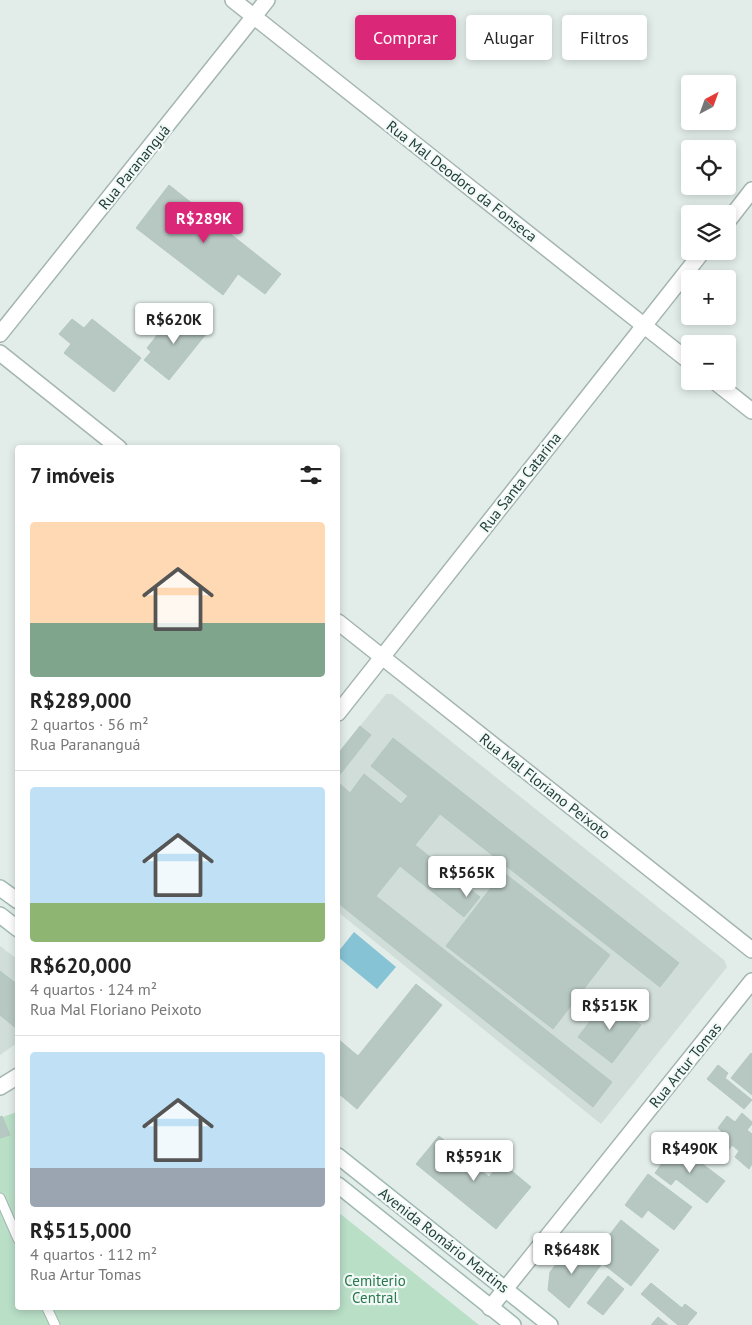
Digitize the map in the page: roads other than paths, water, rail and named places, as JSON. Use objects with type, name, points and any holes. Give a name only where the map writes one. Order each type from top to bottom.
[{"type":"street","name":"Rua Mal Deodoro da Fonseca","points":[[233,0],[681,355]]},
{"type":"street","name":"Rua Parananguá","points":[[0,334],[267,0]]},
{"type":"street","points":[[736,211],[752,190]]},
{"type":"street","name":"Rua Santa Catarina","points":[[340,710],[696,260]]},
{"type":"street","points":[[0,353],[115,445]]},
{"type":"street","points":[[725,390],[752,411]]},
{"type":"street","name":"Rua Mal Floriano Peixoto","points":[[340,624],[752,950]]},
{"type":"street","points":[[0,888],[15,900]]},
{"type":"street","points":[[0,915],[15,928]]},
{"type":"street","name":"Rua Artur Tomas","points":[[490,1308],[752,981]]},
{"type":"street","points":[[0,1087],[15,1078]]},
{"type":"street","name":"Avenida Romário Martins","points":[[340,1158],[550,1325]]},
{"type":"street","name":"Avenida Romário Martins","points":[[340,1187],[513,1325]]},
{"type":"lane","points":[[0,1198],[15,1232]]},
{"type":"lane","points":[[48,1310],[55,1325]]},
{"type":"water","points":[[354,932],[396,967],[377,989],[340,959],[340,950]]},
{"type":"park label","name":"Cemiterio Central","points":[[375,1288]]}]
